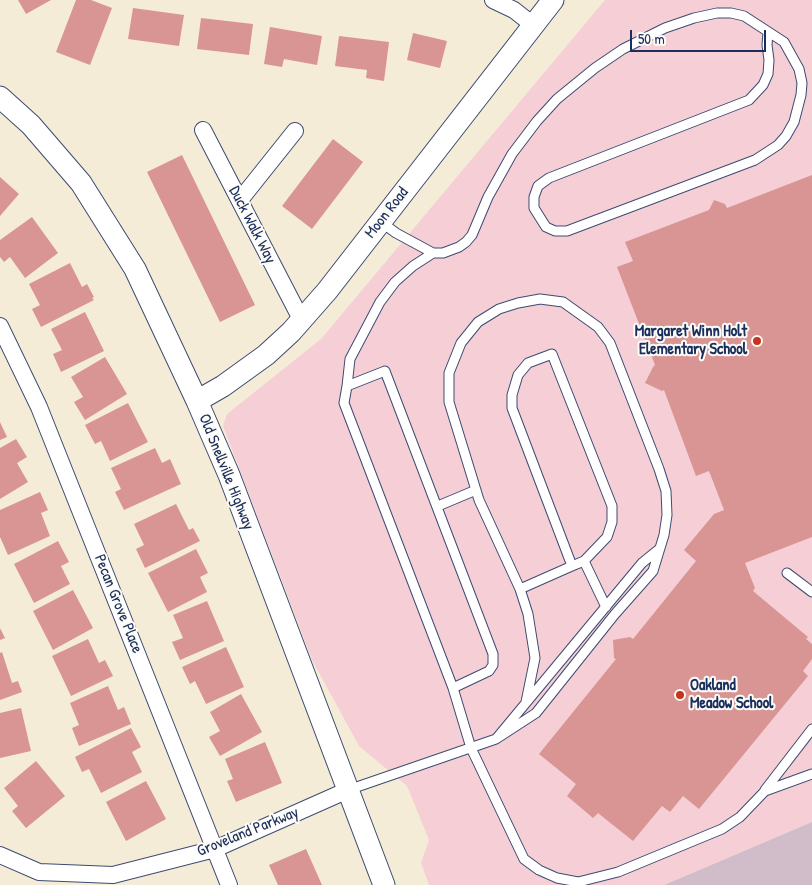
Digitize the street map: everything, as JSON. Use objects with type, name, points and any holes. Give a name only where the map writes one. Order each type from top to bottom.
[{"type":"street","points":[[493,0],[514,10],[533,24]]},
{"type":"street","name":"Moon Road","points":[[197,401],[223,386],[266,355],[292,332],[327,291],[553,0]]},
{"type":"street","name":"Old Snellville Highway","points":[[0,97],[31,126],[82,183],[134,269],[197,401],[229,475],[384,885]]},
{"type":"street","name":"Duck Walk Way","points":[[203,130],[302,320]]},
{"type":"street","points":[[240,200],[295,131]]},
{"type":"street","name":"Pecan Grove Place","points":[[0,326],[39,407],[229,885]]},
{"type":"street","name":"Groveland Parkway","points":[[0,856],[39,872],[113,874],[215,849],[348,790]]},
{"type":"lane","points":[[380,222],[396,233],[434,253],[443,254],[466,242],[472,235],[499,176],[523,138],[557,99],[575,82],[609,58],[644,38],[694,18],[717,13],[731,13],[744,16],[784,42],[799,69],[802,83],[799,107],[794,122],[778,145],[755,160],[567,231],[555,231],[546,227],[534,208],[534,198],[538,186],[549,178],[750,100],[763,85],[768,74],[768,33]]},
{"type":"lane","points":[[434,253],[413,266],[395,282],[380,302],[350,359],[344,403],[453,688],[471,748],[524,859],[540,870],[557,878],[578,882],[618,872],[722,829],[740,817],[765,791],[812,729]]},
{"type":"lane","points":[[348,790],[496,740],[536,713],[615,614],[653,571],[668,515],[666,491],[610,342],[598,327],[563,302],[540,300],[518,303],[499,309],[478,322],[461,343],[449,373],[449,402],[476,490],[520,589],[528,614],[535,658],[526,702]]},
{"type":"lane","points":[[520,589],[584,561],[607,537],[612,522],[612,506],[552,354],[528,364],[518,375],[512,395],[512,408],[572,566]]},
{"type":"lane","points":[[347,386],[385,370],[438,506],[494,660],[489,671],[453,688]]},
{"type":"lane","points":[[438,506],[476,490]]},
{"type":"lane","points":[[496,740],[642,563],[658,550]]},
{"type":"lane","points":[[584,561],[606,607]]},
{"type":"lane","points":[[788,573],[812,592]]},
{"type":"lane","points":[[765,791],[812,774]]},
{"type":"shaded area","points":[[605,0],[812,0],[812,822],[664,885],[429,885],[421,863],[429,840],[407,786],[359,746],[312,660],[223,426],[227,414],[321,339]]},
{"type":"shaded area","points":[[812,822],[812,885],[664,885]]},
{"type":"building","points":[[18,0],[51,0],[26,14]]},
{"type":"building","points":[[76,0],[91,0],[112,8],[90,65],[56,52]]},
{"type":"building","points":[[133,8],[184,15],[179,46],[128,39]]},
{"type":"building","points":[[201,18],[253,24],[249,55],[197,49]]},
{"type":"building","points":[[270,27],[322,36],[317,65],[284,59],[282,67],[264,64]]},
{"type":"building","points":[[413,33],[447,41],[440,68],[407,60]]},
{"type":"building","points":[[339,36],[389,42],[384,81],[366,78],[367,70],[335,66]]},
{"type":"building","points":[[333,139],[363,162],[312,229],[282,206]]},
{"type":"building","points":[[182,155],[255,305],[220,322],[147,172]]},
{"type":"building","points":[[812,175],[812,537],[745,563],[755,588],[753,591],[808,637],[806,639],[812,644],[812,659],[803,671],[808,676],[699,809],[683,796],[670,812],[662,806],[633,841],[598,813],[593,818],[567,796],[576,784],[539,754],[616,659],[614,658],[613,640],[630,637],[633,639],[696,561],[684,550],[714,514],[724,510],[709,471],[696,476],[664,390],[662,391],[645,383],[655,365],[617,267],[633,261],[625,242],[709,210],[714,200],[725,204],[727,208]]},
{"type":"building","points":[[0,177],[19,194],[0,216]]},
{"type":"building","points":[[32,217],[58,253],[25,278],[10,257],[4,262],[0,257],[0,240]]},
{"type":"building","points":[[70,263],[82,287],[87,284],[94,300],[41,327],[32,309],[40,305],[29,284]]},
{"type":"building","points":[[85,312],[104,351],[61,372],[53,354],[62,350],[51,329]]},
{"type":"building","points":[[105,357],[127,394],[85,420],[74,402],[83,397],[71,377]]},
{"type":"building","points":[[128,403],[148,442],[110,461],[101,441],[95,444],[85,425]]},
{"type":"building","points":[[0,422],[7,437],[0,440]]},
{"type":"building","points":[[16,439],[27,457],[17,463],[28,482],[0,499],[0,448]]},
{"type":"building","points":[[155,448],[162,463],[170,459],[181,484],[124,510],[115,492],[121,489],[111,468]]},
{"type":"building","points":[[40,492],[48,510],[41,513],[50,536],[8,555],[0,537],[0,510]]},
{"type":"building","points":[[176,504],[189,530],[193,528],[200,541],[145,568],[136,549],[144,545],[134,524]]},
{"type":"building","points":[[58,541],[69,562],[61,566],[70,584],[34,603],[14,564]]},
{"type":"building","points":[[196,549],[208,573],[200,577],[207,592],[168,612],[148,573]]},
{"type":"building","points":[[73,590],[93,628],[53,650],[33,611]]},
{"type":"building","points":[[207,601],[224,641],[180,660],[172,642],[183,638],[173,615]]},
{"type":"building","points":[[0,628],[5,638],[0,640]]},
{"type":"building","points":[[88,639],[99,663],[105,660],[113,676],[71,696],[52,656]]},
{"type":"building","points":[[226,647],[244,687],[206,704],[195,681],[190,684],[182,667]]},
{"type":"building","points":[[2,652],[12,683],[18,681],[22,692],[0,700],[0,653]]},
{"type":"building","points":[[108,686],[118,710],[124,707],[131,724],[79,746],[72,728],[79,725],[70,703]]},
{"type":"building","points":[[241,694],[262,732],[220,756],[209,737],[220,731],[210,712]]},
{"type":"building","points":[[21,708],[31,751],[0,758],[0,713]]},
{"type":"building","points":[[131,728],[141,747],[132,752],[142,772],[101,793],[89,769],[82,772],[75,757]]},
{"type":"building","points":[[265,742],[282,783],[236,802],[227,781],[233,779],[225,759]]},
{"type":"building","points":[[36,761],[65,796],[26,828],[12,811],[18,806],[4,788]]},
{"type":"building","points":[[146,781],[166,819],[126,841],[106,802]]},
{"type":"building","points":[[306,849],[322,885],[278,885],[269,865]]},
{"type":"place","name":"Margaret Winn Holt Elementary School","points":[[757,341]]},
{"type":"place","name":"Oakland Meadow School","points":[[680,695]]}]
